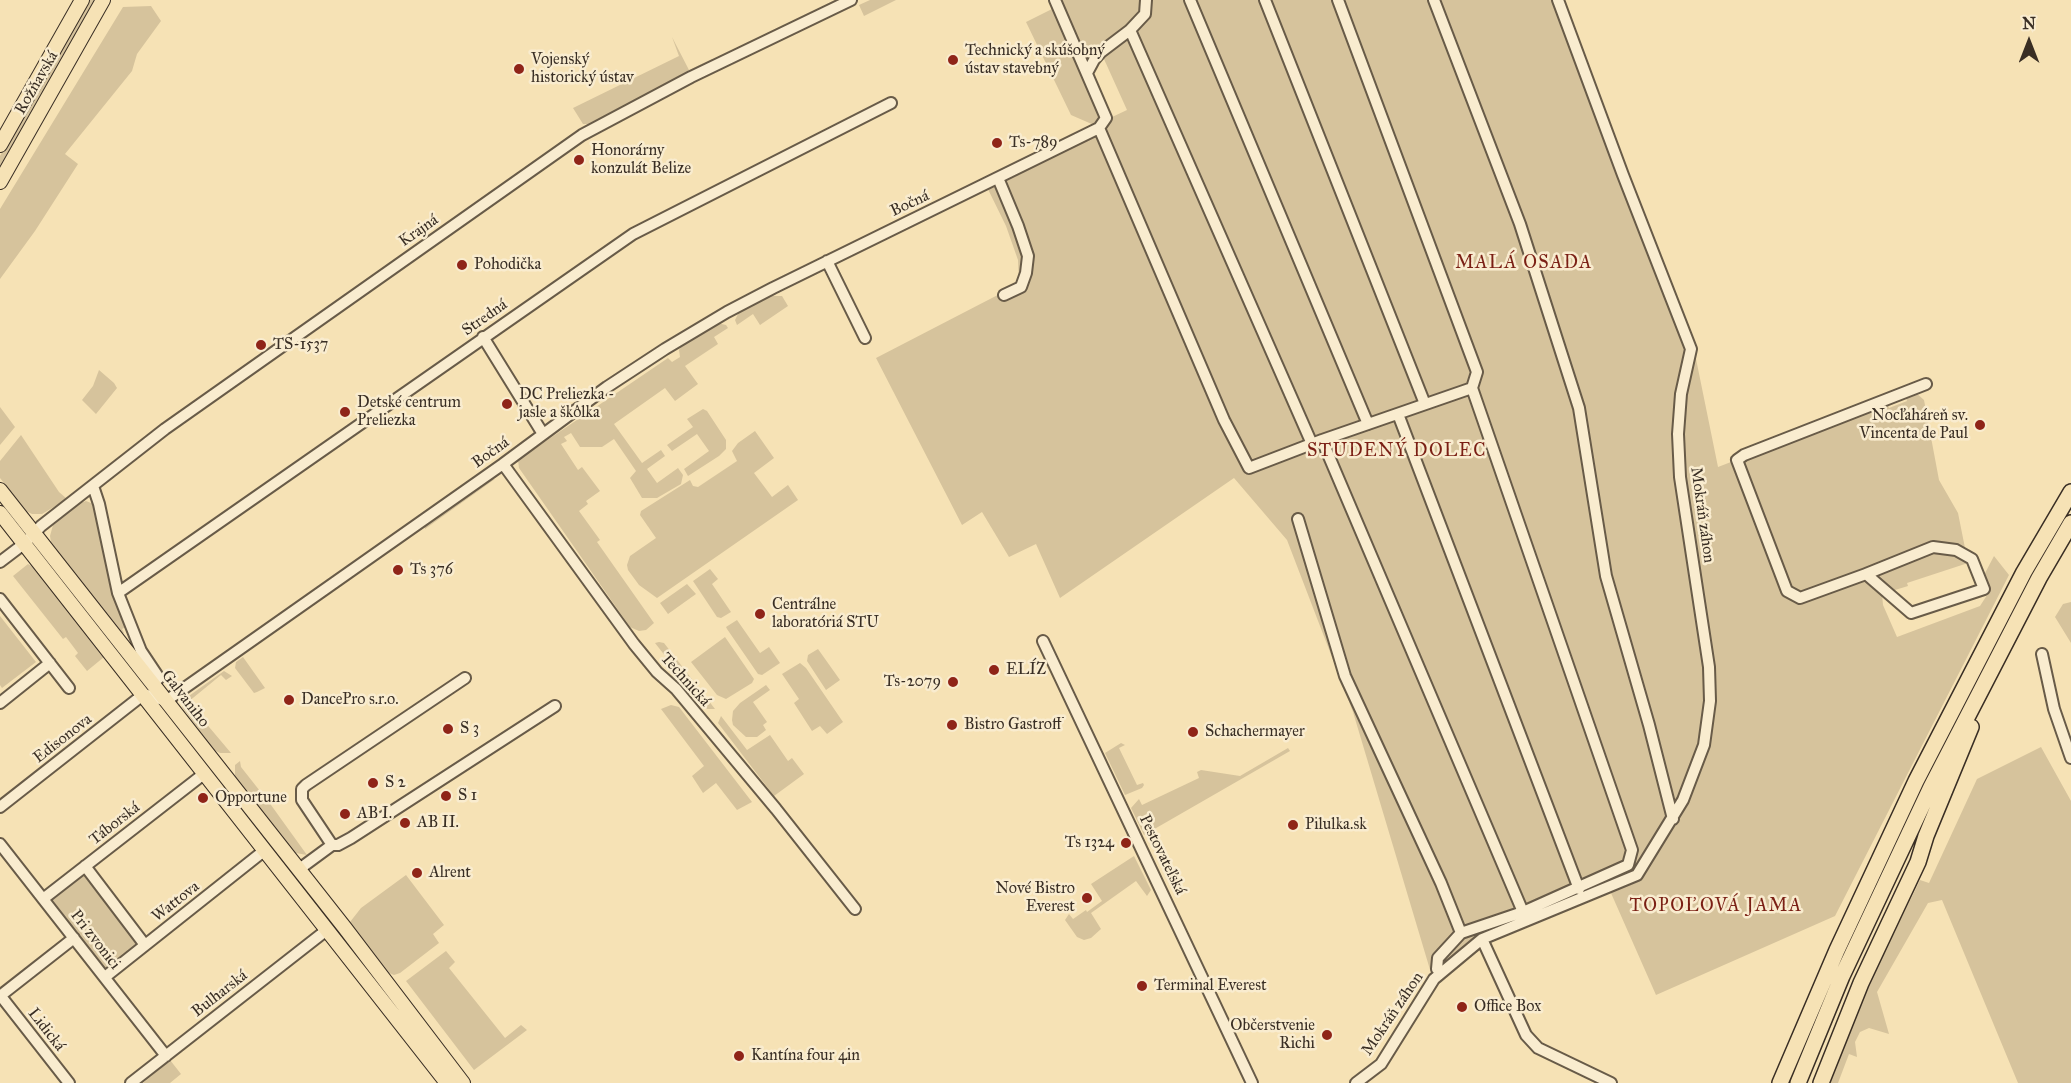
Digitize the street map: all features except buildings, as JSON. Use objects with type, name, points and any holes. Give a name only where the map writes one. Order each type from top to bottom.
[{"type":"highway","points":[[1780,1083],[1837,950],[1916,781],[2024,573],[2071,492]]},
{"type":"highway","points":[[1798,1083],[1842,976],[1894,862],[1983,684],[2071,523]]},
{"type":"highway","points":[[1821,1083],[1861,983],[1917,862],[1973,722],[1983,684]]},
{"type":"highway","points":[[1769,1083],[1772,1076],[1788,1062]]},
{"type":"main road","name":"Rožňavská","points":[[0,145],[82,0]]},
{"type":"main road","name":"Rožňavská","points":[[0,182],[103,0]]},
{"type":"main road","name":"Galvaniho","points":[[0,490],[29,538],[144,694],[447,1083]]},
{"type":"main road","name":"Galvaniho","points":[[0,513],[29,538],[166,701],[345,928],[463,1083]]},
{"type":"main road","points":[[328,929],[345,928]]},
{"type":"street","name":"Krajná","points":[[0,562],[93,486],[211,396],[582,135],[691,77],[851,0]]},
{"type":"street","points":[[1054,0],[1087,73]]},
{"type":"street","points":[[1087,73],[1101,52],[1130,30],[1146,14],[1146,0]]},
{"type":"street","points":[[1190,0],[1368,424]]},
{"type":"street","points":[[1265,0],[1425,404]]},
{"type":"street","points":[[1338,0],[1477,372],[1472,388],[1632,850],[1628,865],[1579,889],[1523,912],[1461,933],[1438,958],[1437,969]]},
{"type":"street","points":[[1434,0],[1520,224],[1578,408],[1606,576],[1649,725],[1673,819]]},
{"type":"street","name":"Mokráň záhon","points":[[1356,1083],[1381,1064],[1434,980],[1482,939],[1637,875],[1683,800],[1704,745],[1710,701],[1709,667],[1680,477],[1678,434],[1681,394],[1691,349],[1558,0]]},
{"type":"street","points":[[1130,30],[1317,442],[1523,912]]},
{"type":"street","name":"Bočná","points":[[166,701],[665,349],[727,312],[1098,128],[1106,117],[1087,73]]},
{"type":"street","name":"Stredná","points":[[118,593],[633,234],[891,103]]},
{"type":"street","points":[[1098,128],[1224,420],[1249,468],[1472,388]]},
{"type":"street","points":[[998,178],[1028,256],[1021,287],[1004,295]]},
{"type":"street","points":[[827,261],[865,338]]},
{"type":"street","points":[[483,337],[543,434]]},
{"type":"street","points":[[1866,574],[1911,614],[1984,589],[1972,559],[1956,550],[1933,547],[1800,598],[1787,591],[1737,460],[1744,455],[1926,384]]},
{"type":"street","points":[[1398,414],[1579,889]]},
{"type":"street","name":"Technická","points":[[503,464],[634,644],[657,672],[676,689],[855,909]]},
{"type":"street","name":"Galvaniho","points":[[93,486],[118,593],[141,651],[159,678]]},
{"type":"street","points":[[1298,519],[1345,676],[1441,883],[1461,933]]},
{"type":"street","points":[[0,599],[69,688]]},
{"type":"street","name":"Pestovateľská","points":[[1043,641],[1252,1083]]},
{"type":"street","points":[[2042,654],[2054,709],[2071,758]]},
{"type":"street","points":[[0,703],[50,663]]},
{"type":"street","points":[[332,845],[302,800],[302,789],[465,678]]},
{"type":"street","points":[[144,694],[166,701]]},
{"type":"street","name":"Edisonova","points":[[0,807],[144,694]]},
{"type":"street","points":[[298,870],[332,845],[338,845],[375,823],[555,706]]},
{"type":"street","name":"Táborská","points":[[43,899],[205,773]]},
{"type":"street","name":"Pri zvonici","points":[[0,844],[166,1056]]},
{"type":"street","name":"Wattova","points":[[105,977],[265,850]]},
{"type":"street","points":[[85,866],[145,945]]},
{"type":"street","name":"Bulharská","points":[[131,1083],[328,929]]},
{"type":"street","points":[[0,996],[74,938]]},
{"type":"street","points":[[1482,939],[1526,1035],[1539,1048],[1611,1083]]},
{"type":"street","name":"Lidická","points":[[0,996],[69,1083]]},
{"type":"shaded area","points":[[87,0],[98,0],[0,171],[0,156]]},
{"type":"shaded area","points":[[870,0],[896,0],[864,16],[859,5]]},
{"type":"shaded area","points":[[1059,0],[1562,0],[1694,349],[1718,467],[1887,402],[1889,408],[1907,401],[1905,395],[1915,392],[1924,400],[1939,480],[1958,513],[1968,563],[1907,583],[1908,586],[1882,594],[1883,605],[1897,637],[1980,606],[1989,592],[1983,577],[1994,556],[2009,575],[1835,916],[1656,995],[1607,884],[1470,940],[1431,973],[1353,712],[1287,540],[1234,478],[1060,598],[1036,544],[1009,557],[982,512],[962,525],[876,358],[1019,284],[1018,260],[1006,226],[983,179],[1094,125],[1071,115],[1026,22],[1054,8],[1110,118],[1127,110],[1099,48],[1086,63]]},
{"type":"shaded area","points":[[151,6],[161,21],[137,54],[132,71],[65,154],[78,164],[35,231],[0,279],[0,209],[123,7]]},
{"type":"shaded area","points":[[672,37],[689,70],[712,59],[714,61],[591,124],[583,124],[573,108],[679,56]]},
{"type":"shaded area","points":[[764,296],[782,296],[788,306],[760,325],[753,314],[737,325],[735,320],[741,308]]},
{"type":"shaded area","points":[[717,323],[726,325],[728,328],[714,337],[718,344],[685,366],[698,384],[675,401],[665,388],[614,424],[642,463],[661,450],[665,456],[647,469],[657,483],[678,468],[683,475],[681,484],[657,498],[642,498],[630,478],[636,471],[614,439],[602,447],[580,447],[571,433],[564,437],[567,441],[561,444],[578,470],[582,467],[600,491],[586,501],[588,504],[579,511],[600,540],[597,542],[654,623],[646,630],[639,631],[630,627],[519,468],[518,460],[668,358],[672,362],[680,357],[679,350],[682,344]]},
{"type":"shaded area","points":[[99,370],[117,388],[96,414],[82,400],[93,386]]},
{"type":"shaded area","points":[[0,407],[15,427],[0,445]]},
{"type":"shaded area","points":[[703,409],[707,411],[726,440],[726,449],[688,476],[684,469],[709,451],[697,434],[672,451],[667,445],[693,427],[687,419]]},
{"type":"shaded area","points":[[755,431],[774,458],[754,473],[772,497],[788,485],[798,500],[657,598],[639,585],[627,565],[630,556],[656,538],[640,515],[641,511],[690,480],[693,486],[698,487],[737,461],[732,451],[738,443]]},
{"type":"shaded area","points":[[21,435],[59,492],[67,499],[42,514],[32,514],[26,511],[0,478],[0,461]]},
{"type":"shaded area","points":[[495,479],[425,529],[425,525],[488,480]]},
{"type":"shaded area","points":[[86,501],[96,505],[112,593],[127,626],[122,629],[124,633],[122,634],[51,542],[53,525],[57,522],[55,520],[72,506]]},
{"type":"shaded area","points":[[28,564],[33,567],[104,657],[87,671],[75,656],[78,653],[66,637],[63,639],[13,576]]},
{"type":"shaded area","points":[[710,569],[718,579],[712,584],[731,612],[721,618],[717,617],[693,581]]},
{"type":"shaded area","points":[[687,584],[696,594],[668,614],[660,603]]},
{"type":"shaded area","points":[[2071,602],[2071,643],[2055,617],[2063,604]]},
{"type":"shaded area","points":[[0,616],[36,662],[2,688],[0,685]]},
{"type":"shaded area","points":[[737,620],[760,653],[769,647],[780,663],[762,675],[758,674],[726,627]]},
{"type":"shaded area","points":[[725,637],[754,679],[752,683],[726,699],[717,695],[691,662]]},
{"type":"shaded area","points":[[655,643],[664,643],[715,709],[707,709]]},
{"type":"shaded area","points":[[818,649],[840,680],[826,690],[807,661],[808,655]]},
{"type":"shaded area","points":[[243,657],[265,688],[254,693],[235,668],[236,662]]},
{"type":"shaded area","points":[[800,663],[806,668],[843,722],[827,734],[820,726],[812,731],[794,703],[799,699],[782,674]]},
{"type":"shaded area","points":[[224,671],[232,676],[226,680],[221,675],[188,702],[231,753],[220,753],[214,750],[182,707],[186,698]]},
{"type":"shaded area","points":[[766,685],[770,690],[753,702],[767,722],[763,725],[766,730],[757,737],[746,737],[733,725],[733,711],[740,703]]},
{"type":"shaded area","points":[[671,705],[679,707],[752,802],[737,810],[716,783],[703,793],[692,776],[704,766],[661,709]]},
{"type":"shaded area","points":[[167,710],[322,907],[319,910],[164,712]]},
{"type":"shaded area","points":[[721,716],[747,750],[770,735],[788,761],[792,758],[804,774],[774,796],[718,723]]},
{"type":"shaded area","points":[[1121,743],[1125,745],[1119,748],[1137,785],[1143,783],[1144,785],[1125,795],[1105,753]]},
{"type":"shaded area","points":[[2041,747],[2071,801],[2071,1083],[2018,1083],[1942,900],[1928,903],[1877,992],[1889,1034],[1869,1028],[1860,1032],[1855,1042],[1857,1057],[1849,1054],[1838,1083],[1829,1083],[1857,1009],[1920,880],[1929,883],[1977,779]]},
{"type":"shaded area","points":[[1288,748],[1290,751],[1144,835],[1131,808],[1139,799],[1142,805],[1199,778],[1197,772],[1201,770],[1240,776]]},
{"type":"shaded area","points":[[240,761],[241,767],[307,855],[296,853],[289,846],[235,777],[235,765]]},
{"type":"shaded area","points":[[1134,856],[1151,890],[1147,896],[1136,881],[1091,913],[1101,929],[1091,938],[1084,940],[1077,937],[1065,920],[1069,914],[1073,919],[1102,901],[1091,884]]},
{"type":"shaded area","points":[[83,874],[137,944],[105,969],[51,899]]},
{"type":"shaded area","points":[[406,875],[444,925],[433,934],[439,943],[400,973],[394,975],[389,973],[350,922],[361,908]]},
{"type":"shaded area","points":[[446,951],[455,962],[449,968],[505,1038],[521,1025],[527,1030],[474,1070],[406,981]]},
{"type":"shaded area","points":[[170,1060],[181,1074],[170,1083],[143,1083]]},
{"type":"place","name":"Technický a skúšobný ústav stavebný","points":[[953,60]]},
{"type":"place","name":"Vojenský historický ústav","points":[[519,69]]},
{"type":"place","name":"Ts-789","points":[[997,143]]},
{"type":"place","name":"Honorárny konzulát Belize","points":[[579,160]]},
{"type":"place","name":"Pohodička","points":[[462,265]]},
{"type":"place","name":"TS-1537","points":[[261,345]]},
{"type":"place","name":"DC Preliezka - jasle a škôlka","points":[[507,404]]},
{"type":"place","name":"Detské centrum Preliezka","points":[[345,412]]},
{"type":"place","name":"Nocľaháreň sv. Vincenta de Paul","points":[[1980,425]]},
{"type":"place","name":"Ts 376","points":[[398,570]]},
{"type":"place","name":"Centrálne laboratóriá STU","points":[[760,614]]},
{"type":"place","name":"ELÍZ","points":[[994,670]]},
{"type":"place","name":"Ts-2079","points":[[953,682]]},
{"type":"place","name":"DancePro s.r.o.","points":[[289,700]]},
{"type":"place","name":"Bistro Gastroff","points":[[952,725]]},
{"type":"place","name":"S 3","points":[[448,729]]},
{"type":"place","name":"Schachermayer","points":[[1193,732]]},
{"type":"place","name":"S 2","points":[[373,783]]},
{"type":"place","name":"S 1","points":[[446,796]]},
{"type":"place","name":"Opportune","points":[[203,798]]},
{"type":"place","name":"AB I.","points":[[345,814]]},
{"type":"place","name":"AB II.","points":[[405,823]]},
{"type":"place","name":"Pilulka.sk","points":[[1293,825]]},
{"type":"place","name":"Ts 1324","points":[[1126,843]]},
{"type":"place","name":"Alrent","points":[[417,873]]},
{"type":"place","name":"Nové Bistro Everest","points":[[1087,898]]},
{"type":"place","name":"Terminal Everest","points":[[1142,986]]},
{"type":"place","name":"Office Box","points":[[1462,1007]]},
{"type":"place","name":"Občerstvenie Richi","points":[[1327,1035]]},
{"type":"place","name":"Kantína four 4in","points":[[739,1056]]},
{"type":"district","name":"MALÁ OSADA","points":[[1524,264]]},
{"type":"district","name":"STUDENÝ DOLEC","points":[[1397,452]]},
{"type":"district","name":"TOPOĽOVÁ JAMA","points":[[1716,907]]}]
